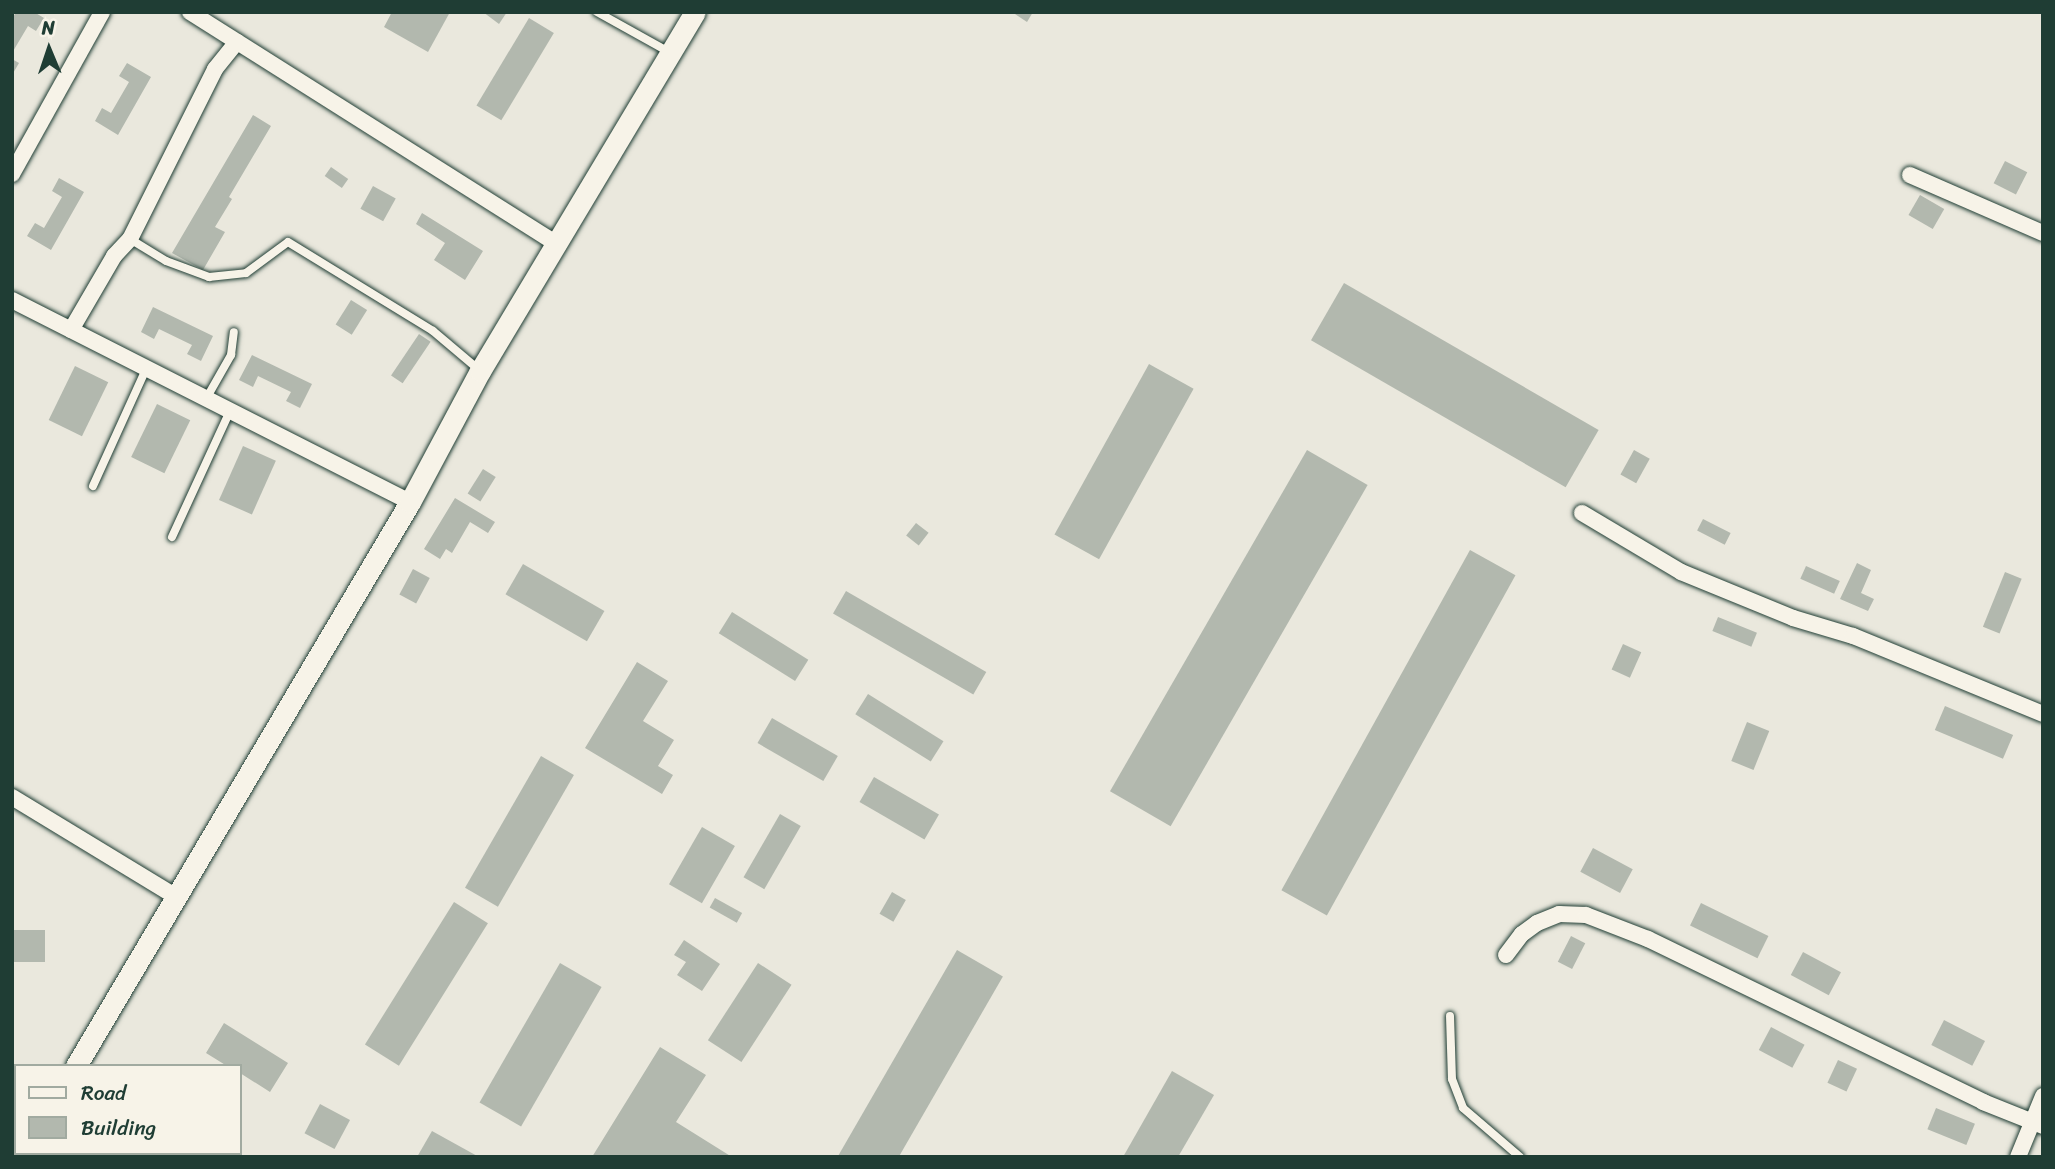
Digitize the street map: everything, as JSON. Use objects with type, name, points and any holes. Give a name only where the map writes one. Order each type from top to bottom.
[{"type":"main road","points":[[77,1064],[410,502],[480,371],[558,245],[695,12]]},
{"type":"street","points":[[12,174],[102,12]]},
{"type":"street","points":[[190,12],[558,245]]},
{"type":"street","points":[[71,330],[114,256],[130,239],[215,69],[237,42]]},
{"type":"street","points":[[1910,174],[2043,233]]},
{"type":"street","points":[[12,300],[410,502]]},
{"type":"street","points":[[1582,513],[1681,572],[1793,618],[1853,636],[2043,715]]},
{"type":"street","points":[[12,797],[175,896]]},
{"type":"street","points":[[1506,955],[1522,934],[1536,923],[1559,914],[1586,915],[1758,991],[1983,1102],[2038,1124]]},
{"type":"street","points":[[2018,1157],[2038,1124],[2043,1096]]},
{"type":"lane","points":[[597,12],[672,54]]},
{"type":"lane","points":[[130,239],[166,261],[209,277],[246,273],[288,242],[433,331],[480,371]]},
{"type":"lane","points":[[206,399],[231,355],[234,332]]},
{"type":"lane","points":[[93,486],[146,369]]},
{"type":"lane","points":[[172,537],[230,411]]},
{"type":"lane","points":[[1450,1016],[1452,1079],[1463,1108],[1520,1157]]},
{"type":"building","points":[[16,12],[34,12],[44,18],[36,31],[28,26],[12,53],[12,19]]},
{"type":"building","points":[[392,12],[450,12],[428,52],[384,27]]},
{"type":"building","points":[[483,12],[507,12],[499,24]]},
{"type":"building","points":[[1012,12],[1033,12],[1027,22]]},
{"type":"building","points":[[529,18],[554,33],[501,120],[476,105]]},
{"type":"building","points":[[12,59],[19,63],[12,75]]},
{"type":"building","points":[[127,63],[151,77],[118,135],[95,121],[102,108],[111,113],[129,82],[119,76]]},
{"type":"building","points":[[253,115],[271,126],[229,197],[232,199],[215,227],[225,232],[203,270],[172,253]]},
{"type":"building","points":[[2005,161],[2027,172],[2016,195],[1994,183]]},
{"type":"building","points":[[331,167],[348,179],[342,188],[325,176]]},
{"type":"building","points":[[59,178],[84,192],[51,250],[27,236],[35,223],[44,228],[62,197],[52,191]]},
{"type":"building","points":[[373,186],[396,199],[383,221],[360,209]]},
{"type":"building","points":[[1920,195],[1944,209],[1933,229],[1908,215]]},
{"type":"building","points":[[422,213],[483,251],[465,280],[434,260],[445,243],[416,224]]},
{"type":"building","points":[[1344,283],[1599,430],[1566,487],[1311,340]]},
{"type":"building","points":[[351,300],[367,310],[352,335],[336,325]]},
{"type":"building","points":[[153,307],[213,336],[201,361],[187,354],[192,345],[159,329],[154,339],[141,332]]},
{"type":"building","points":[[419,334],[431,342],[403,383],[391,375]]},
{"type":"building","points":[[252,355],[312,384],[300,408],[286,401],[291,392],[258,376],[253,387],[239,380]]},
{"type":"building","points":[[1149,364],[1194,389],[1099,559],[1054,535]]},
{"type":"building","points":[[75,366],[108,382],[82,436],[49,420]]},
{"type":"building","points":[[157,404],[190,420],[164,473],[131,457]]},
{"type":"building","points":[[243,446],[276,461],[252,515],[219,500]]},
{"type":"building","points":[[1307,450],[1368,485],[1171,826],[1110,791]]},
{"type":"building","points":[[1634,450],[1650,459],[1636,483],[1620,474]]},
{"type":"building","points":[[483,469],[496,477],[480,502],[468,494]]},
{"type":"building","points":[[455,498],[495,522],[488,533],[470,522],[452,553],[446,549],[440,559],[424,549]]},
{"type":"building","points":[[1703,519],[1731,533],[1725,545],[1697,531]]},
{"type":"building","points":[[916,523],[929,533],[919,545],[906,536]]},
{"type":"building","points":[[1470,550],[1515,575],[1327,915],[1281,890]]},
{"type":"building","points":[[1857,563],[1871,570],[1861,593],[1874,599],[1868,611],[1840,599]]},
{"type":"building","points":[[523,564],[604,611],[587,641],[506,594]]},
{"type":"building","points":[[1806,566],[1840,581],[1834,594],[1800,579]]},
{"type":"building","points":[[413,569],[430,578],[416,604],[399,595]]},
{"type":"building","points":[[2005,572],[2022,579],[2000,633],[1983,627]]},
{"type":"building","points":[[846,591],[986,672],[973,695],[833,614]]},
{"type":"building","points":[[732,612],[808,660],[795,681],[719,633]]},
{"type":"building","points":[[1718,617],[1757,633],[1751,647],[1712,631]]},
{"type":"building","points":[[1623,644],[1641,652],[1630,678],[1612,670]]},
{"type":"building","points":[[637,662],[668,681],[643,721],[674,740],[658,766],[673,775],[662,794],[585,748]]},
{"type":"building","points":[[868,694],[943,741],[931,762],[855,714]]},
{"type":"building","points":[[1945,706],[2013,735],[2003,759],[1935,730]]},
{"type":"building","points":[[772,718],[838,756],[823,781],[758,743]]},
{"type":"building","points":[[1747,722],[1769,731],[1754,770],[1731,761]]},
{"type":"building","points":[[541,756],[574,775],[498,907],[465,888]]},
{"type":"building","points":[[874,777],[939,814],[924,840],[860,802]]},
{"type":"building","points":[[780,814],[801,826],[764,889],[744,877]]},
{"type":"building","points":[[702,827],[735,846],[702,903],[669,884]]},
{"type":"building","points":[[1593,848],[1633,869],[1620,893],[1580,872]]},
{"type":"building","points":[[892,892],[906,900],[893,922],[880,914]]},
{"type":"building","points":[[715,898],[742,913],[737,923],[710,908]]},
{"type":"building","points":[[454,902],[488,923],[399,1066],[365,1044]]},
{"type":"building","points":[[1701,903],[1768,936],[1757,958],[1690,925]]},
{"type":"building","points":[[12,930],[45,930],[45,962],[12,962]]},
{"type":"building","points":[[1571,936],[1585,943],[1572,969],[1558,962]]},
{"type":"building","points":[[684,940],[720,964],[702,991],[677,975],[686,962],[674,955]]},
{"type":"building","points":[[957,950],[1003,976],[899,1157],[838,1157]]},
{"type":"building","points":[[1803,952],[1841,972],[1829,995],[1791,975]]},
{"type":"building","points":[[560,963],[602,987],[521,1126],[480,1102]]},
{"type":"building","points":[[758,963],[792,985],[741,1062],[708,1040]]},
{"type":"building","points":[[1944,1020],[1985,1041],[1972,1066],[1931,1045]]},
{"type":"building","points":[[224,1023],[288,1063],[270,1092],[242,1074],[242,1064],[224,1064],[206,1053]]},
{"type":"building","points":[[1771,1027],[1805,1045],[1792,1068],[1759,1050]]},
{"type":"building","points":[[660,1047],[706,1075],[676,1122],[732,1157],[592,1157]]},
{"type":"building","points":[[1838,1060],[1857,1069],[1846,1092],[1827,1083]]},
{"type":"building","points":[[1172,1071],[1214,1095],[1178,1157],[1123,1157]]},
{"type":"building","points":[[320,1104],[350,1120],[335,1149],[305,1133]]},
{"type":"building","points":[[1936,1108],[1975,1124],[1966,1145],[1927,1129]]},
{"type":"building","points":[[432,1131],[479,1157],[417,1157]]},
{"type":"building","points":[[102,1155],[131,1155],[130,1157],[101,1157]]}]
